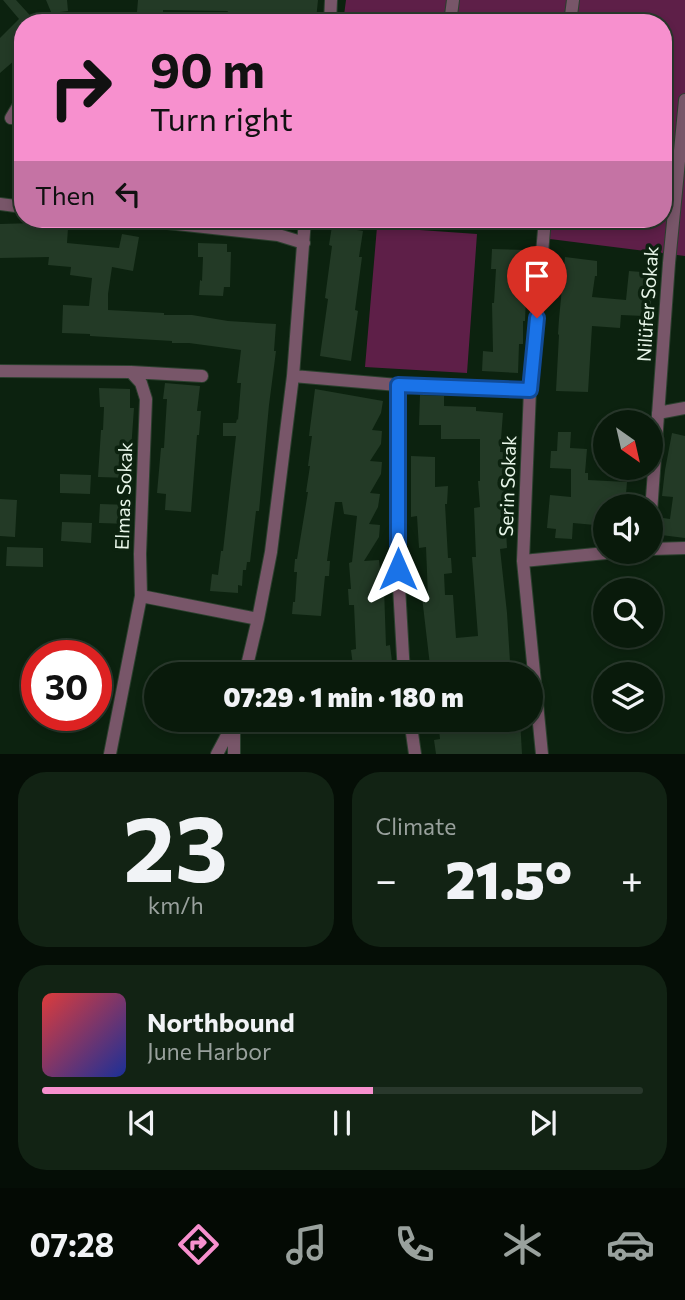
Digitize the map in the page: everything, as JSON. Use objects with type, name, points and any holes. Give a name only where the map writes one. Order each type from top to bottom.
[{"type":"street","name":"Nilüfer Sokak","points":[[658,410],[685,100]]},
{"type":"street","points":[[11,118],[14,113]]},
{"type":"street","points":[[214,228],[278,235],[303,243]]},
{"type":"street","points":[[248,662],[271,552],[293,376],[304,228]]},
{"type":"street","name":"Serin Sokak","points":[[542,754],[523,561],[530,390],[544,228]]},
{"type":"street","points":[[0,371],[131,372],[202,376]]},
{"type":"street","name":"Elmas Sokak","points":[[110,754],[142,596],[140,554],[146,399],[141,383],[131,372]]},
{"type":"street","points":[[293,376],[398,385],[530,390]]},
{"type":"street","points":[[398,385],[398,569],[403,662]]},
{"type":"street","points":[[663,412],[685,408]]},
{"type":"street","points":[[663,549],[685,548]]},
{"type":"street","points":[[523,561],[593,554]]},
{"type":"street","points":[[142,596],[258,618]]},
{"type":"street","points":[[217,754],[228,732]]},
{"type":"street","points":[[234,732],[234,754]]},
{"type":"street","points":[[412,732],[415,754]]},
{"type":"shaded area","points":[[346,0],[685,0],[685,256],[542,238],[545,228],[672,228],[672,14],[344,14]]},
{"type":"shaded area","points":[[377,228],[477,234],[467,373],[365,367]]},
{"type":"building","points":[[3,0],[16,0],[29,14],[15,14]]},
{"type":"building","points":[[46,0],[67,0],[68,11],[52,14]]},
{"type":"building","points":[[138,0],[318,0],[317,14],[163,10],[163,13],[137,12]]},
{"type":"building","points":[[14,24],[14,61],[0,73],[0,38]]},
{"type":"building","points":[[0,224],[14,224],[14,228],[68,228],[67,243],[119,248],[122,234],[139,237],[133,271],[112,267],[108,310],[276,324],[276,351],[259,511],[256,511],[250,562],[247,562],[246,570],[243,570],[242,586],[238,585],[238,593],[210,591],[212,574],[218,575],[223,551],[236,436],[223,436],[223,423],[236,423],[238,420],[241,383],[237,383],[241,350],[172,341],[62,333],[63,305],[89,306],[92,278],[70,275],[71,267],[48,265],[49,257],[0,258]]},
{"type":"building","points":[[332,228],[363,231],[355,310],[358,311],[351,361],[320,356],[328,299],[325,298],[332,246],[329,245]]},
{"type":"building","points":[[198,243],[227,244],[227,252],[231,252],[230,287],[224,287],[223,296],[199,295],[203,257],[198,257]]},
{"type":"building","points":[[492,249],[528,250],[525,321],[523,344],[519,344],[518,373],[482,371],[483,351],[493,352],[492,303],[496,269],[491,269]]},
{"type":"building","points":[[565,257],[597,261],[592,297],[626,300],[629,271],[654,273],[650,313],[645,313],[644,316],[621,315],[620,328],[592,326],[588,392],[556,391]]},
{"type":"building","points":[[165,383],[200,386],[197,411],[201,411],[191,512],[165,510],[166,494],[157,493],[161,448],[164,448],[167,399],[163,399]]},
{"type":"building","points":[[99,388],[130,389],[130,408],[134,408],[129,478],[98,477],[104,407],[100,407]]},
{"type":"building","points":[[315,389],[383,401],[381,413],[372,430],[382,431],[381,444],[370,461],[382,462],[381,474],[370,493],[380,494],[378,507],[369,524],[380,525],[379,537],[364,561],[379,560],[384,588],[386,646],[390,645],[392,662],[352,662],[351,650],[356,649],[354,605],[349,605],[348,589],[351,589],[349,563],[352,562],[357,516],[344,514],[342,502],[335,502],[327,561],[330,561],[329,576],[325,576],[321,616],[292,614],[297,572],[294,572],[295,559],[308,492],[312,436],[309,436]]},
{"type":"building","points":[[420,395],[444,396],[444,406],[476,407],[476,411],[503,413],[500,452],[511,452],[511,468],[508,468],[510,495],[504,496],[507,548],[500,549],[510,662],[430,662],[422,597],[428,597],[426,547],[419,548],[417,516],[411,517],[411,456],[435,457],[435,487],[448,486],[445,504],[448,558],[451,558],[452,573],[444,574],[445,595],[453,595],[456,638],[478,636],[472,557],[476,557],[474,508],[480,507],[480,439],[441,439],[441,425],[419,425]]},
{"type":"building","points":[[558,432],[571,432],[570,448],[587,449],[585,473],[588,473],[588,480],[627,482],[626,494],[593,494],[593,525],[573,523],[572,539],[555,538],[556,529],[547,528],[550,495],[571,497],[571,469],[550,468],[551,451],[557,451]]},
{"type":"building","points":[[672,433],[685,436],[685,538],[663,535],[663,518],[670,519],[673,497],[662,494]]},
{"type":"building","points":[[60,474],[91,475],[90,494],[60,493]]},
{"type":"building","points":[[0,499],[17,500],[15,537],[0,536]]},
{"type":"building","points":[[100,504],[130,505],[130,524],[99,523]]},
{"type":"building","points":[[62,522],[92,523],[91,543],[61,541]]},
{"type":"building","points":[[7,547],[43,548],[43,567],[6,566]]},
{"type":"building","points":[[439,732],[521,732],[522,754],[436,754],[434,740],[440,739]]},
{"type":"route","points":[[398,569],[398,385],[530,390],[537,318]]}]
